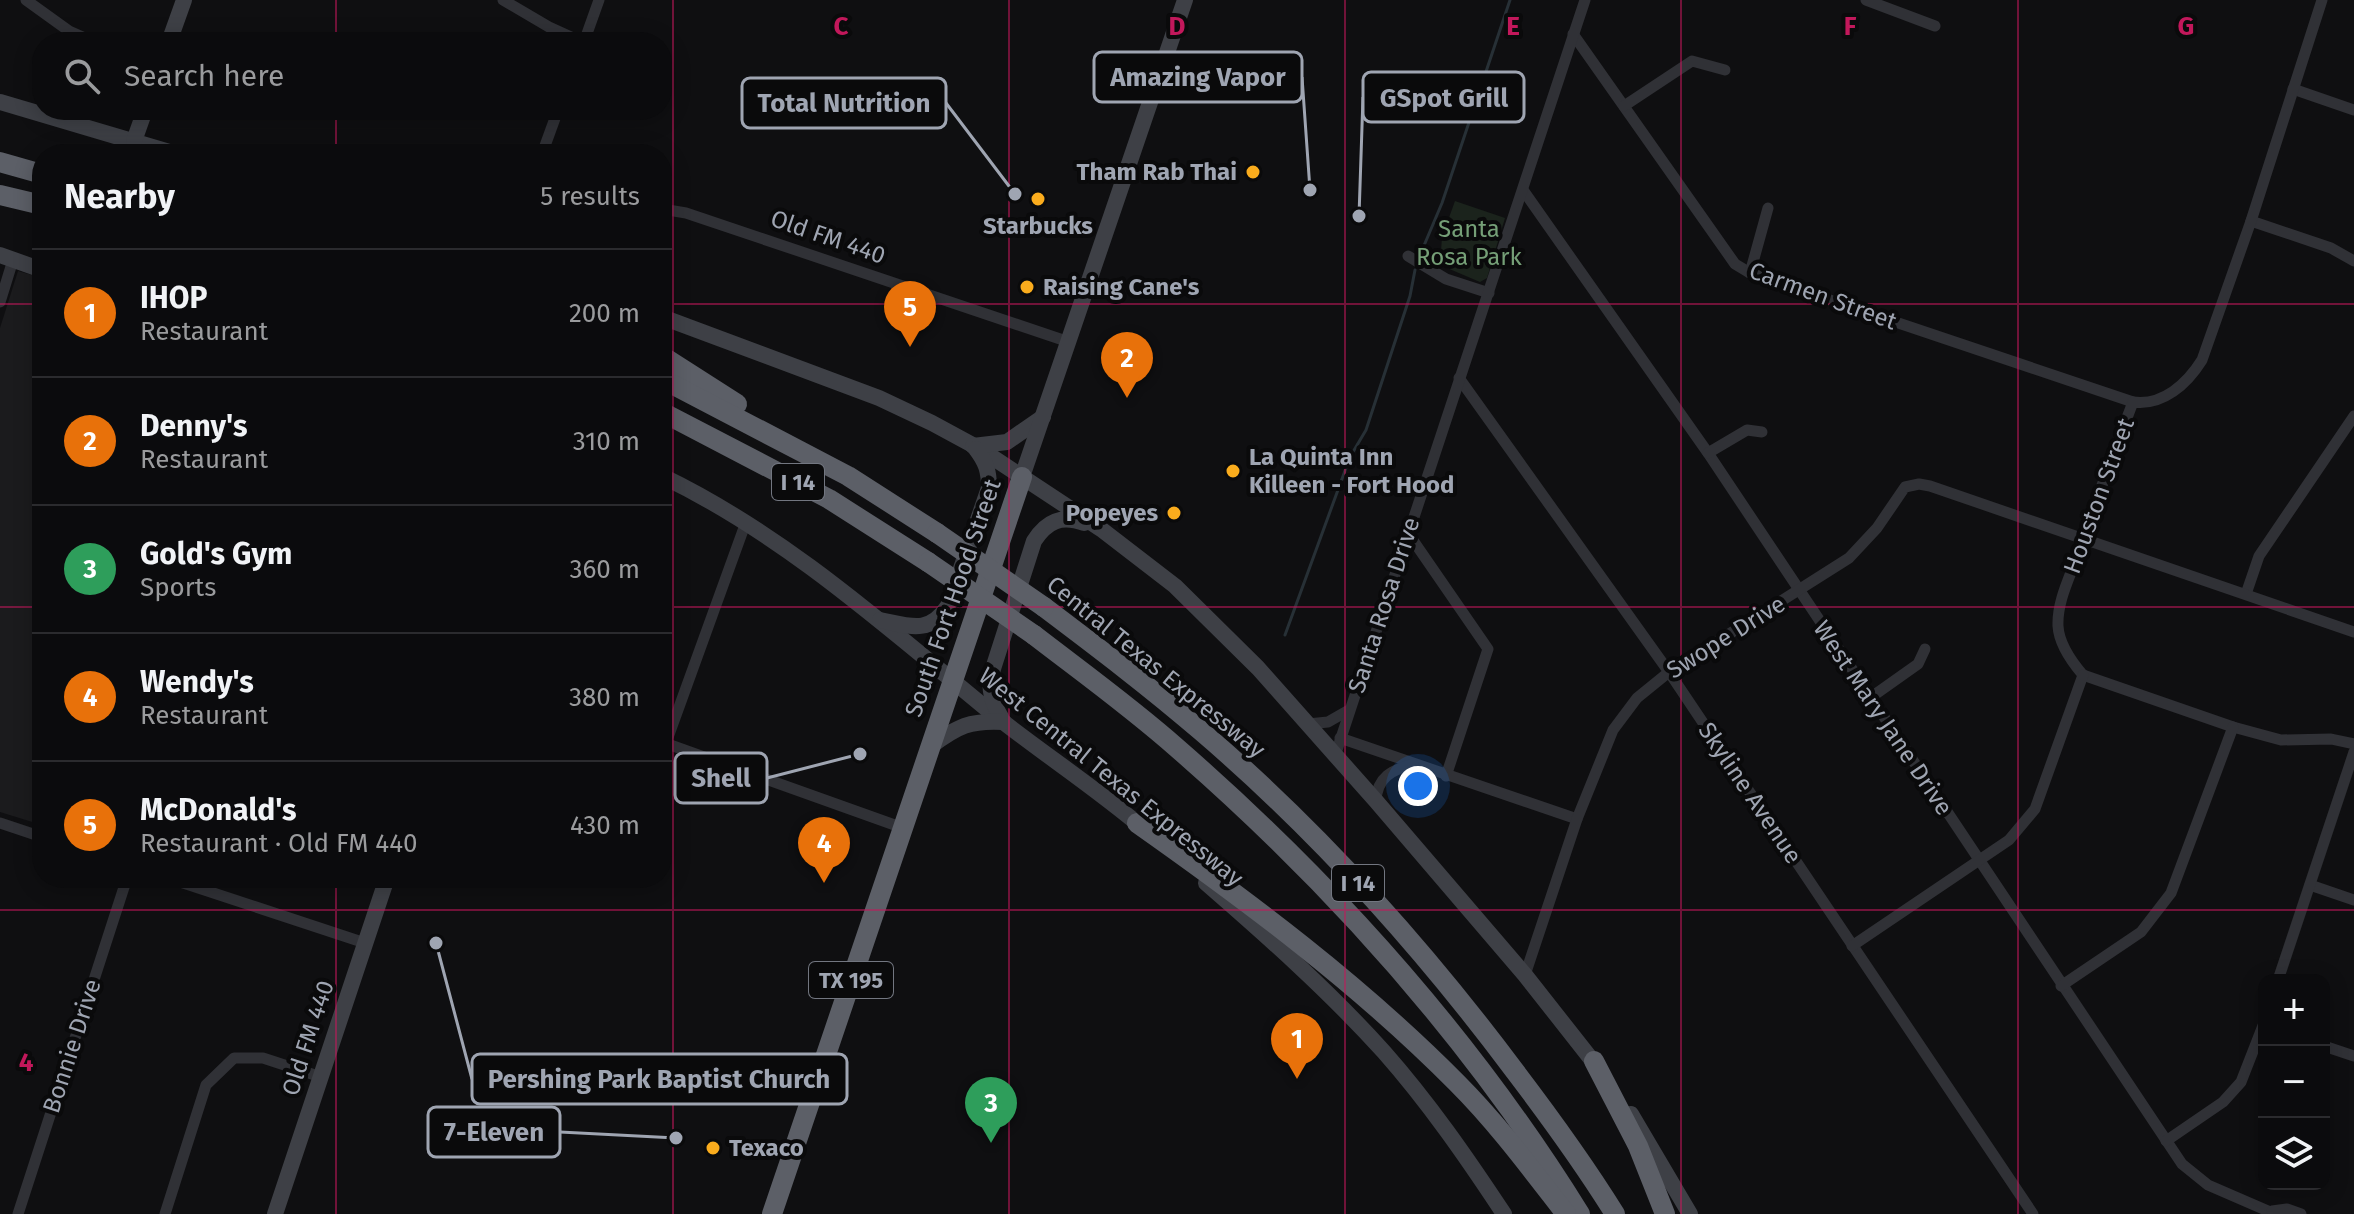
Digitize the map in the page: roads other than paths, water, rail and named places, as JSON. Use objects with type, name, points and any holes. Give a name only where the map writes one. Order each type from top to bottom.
[{"type":"highway","points":[[0,162],[32,171]]},
{"type":"highway","points":[[0,195],[32,203]]},
{"type":"highway","points":[[672,362],[848,476]]},
{"type":"highway","name":"Central Texas Expressway","points":[[672,384],[848,476],[937,533],[1044,607],[1202,732],[1324,847],[1395,922],[1475,1017],[1552,1120],[1615,1214]]},
{"type":"highway","name":"Central Texas Expressway","points":[[672,417],[829,499],[928,562],[1034,635],[1176,747],[1343,907],[1463,1048],[1541,1154],[1580,1214]]},
{"type":"highway","name":"South Fort Hood Street","points":[[772,1214],[1022,477]]},
{"type":"highway","points":[[1137,823],[1224,884],[1300,943],[1407,1035],[1459,1085],[1524,1159],[1566,1214]]},
{"type":"highway","points":[[1594,1061],[1638,1146],[1665,1214]]},
{"type":"main road","points":[[173,32],[184,0]]},
{"type":"main road","name":"South Fort Hood Street","points":[[1022,477],[1185,0]]},
{"type":"main road","points":[[0,102],[32,111]]},
{"type":"main road","points":[[62,120],[144,144]]},
{"type":"main road","points":[[134,141],[141,120]]},
{"type":"main road","points":[[7,258],[32,267]]},
{"type":"main road","points":[[672,321],[879,398],[932,423],[1101,529],[1175,586],[1258,668],[1525,975],[1594,1061],[1627,1108],[1690,1214]]},
{"type":"main road","points":[[973,446],[1007,442],[1043,417]]},
{"type":"main road","points":[[879,620],[927,626],[940,618],[948,606],[989,488],[985,462],[973,446]]},
{"type":"main road","name":"West Central Texas Expressway","points":[[672,481],[746,522],[808,565],[1004,722],[1137,823],[1295,961],[1365,1031],[1435,1114],[1504,1214]]},
{"type":"main road","points":[[1004,722],[993,705],[989,689],[991,675],[1034,541],[1043,527],[1055,520],[1070,518],[1101,529]]},
{"type":"main road","points":[[931,746],[956,727],[977,721],[1004,722]]},
{"type":"main road","name":"Old FM 440","points":[[275,1214],[384,888]]},
{"type":"street","points":[[26,0],[71,32]]},
{"type":"street","points":[[503,0],[560,32]]},
{"type":"street","points":[[587,32],[599,0]]},
{"type":"street","name":"Santa Rosa Drive","points":[[1335,756],[1585,0]]},
{"type":"street","points":[[1866,0],[1935,26]]},
{"type":"street","name":"Houston Street","points":[[2083,675],[2062,643],[2058,628],[2059,606],[2083,538],[2133,402],[2143,403],[2171,394],[2192,376],[2202,360],[2251,221],[2322,0]]},
{"type":"street","name":"Carmen Street","points":[[1573,34],[1735,264],[1750,273],[2133,402]]},
{"type":"street","points":[[1624,106],[1692,61],[1725,70]]},
{"type":"street","points":[[2293,89],[2354,110]]},
{"type":"street","points":[[546,144],[554,120]]},
{"type":"street","name":"West Mary Jane Drive","points":[[1523,190],[1708,453],[2182,1164],[2208,1185],[2273,1213],[2287,1209],[2301,1214]]},
{"type":"street","points":[[1750,273],[1768,208]]},
{"type":"street","name":"Old FM 440","points":[[672,211],[1069,342]]},
{"type":"street","points":[[2251,221],[2331,248],[2354,261]]},
{"type":"street","points":[[1408,256],[1446,279],[1489,293]]},
{"type":"street","points":[[0,302],[7,258]]},
{"type":"street","name":"Skyline Avenue","points":[[1459,378],[1669,672],[2033,1214]]},
{"type":"street","points":[[2246,594],[2259,556],[2354,416]]},
{"type":"street","points":[[1708,453],[1747,430],[1762,432]]},
{"type":"street","name":"Swope Drive","points":[[1525,975],[1577,819],[1613,730],[1637,698],[1669,672],[1849,558],[1877,528],[1905,487],[1930,486],[2083,538]]},
{"type":"street","points":[[672,721],[746,522]]},
{"type":"street","points":[[1408,533],[1488,649],[1446,776]]},
{"type":"street","points":[[2083,538],[2354,632]]},
{"type":"street","points":[[1870,698],[1918,664],[1925,649]]},
{"type":"street","points":[[1852,946],[2009,840],[2035,809],[2083,675],[2233,727],[2281,740],[2331,739],[2354,744]]},
{"type":"street","points":[[1308,724],[1328,722],[1349,710]]},
{"type":"street","points":[[2061,986],[2141,932],[2171,893],[2233,727]]},
{"type":"street","points":[[1340,738],[1577,819]]},
{"type":"street","points":[[672,746],[903,828]]},
{"type":"street","points":[[2280,974],[2354,752]]},
{"type":"street","points":[[1376,801],[1376,788],[1382,780],[1396,769],[1413,764]]},
{"type":"street","points":[[0,823],[32,834]]},
{"type":"street","points":[[2310,885],[2354,900]]},
{"type":"street","name":"Bonnie Drive","points":[[18,1214],[124,888]]},
{"type":"street","points":[[198,888],[365,943]]},
{"type":"street","points":[[2166,1141],[2223,1102],[2241,1082],[2258,1040]]},
{"type":"street","points":[[2330,1048],[2354,1056]]},
{"type":"street","points":[[165,1214],[206,1085],[234,1058],[263,1058],[321,1077]]},
{"type":"waterway","points":[[1420,255],[1442,203],[1510,0]]},
{"type":"waterway","points":[[1285,635],[1350,457],[1366,430],[1410,296],[1415,270]]},
{"type":"place","name":"Tham Rab Thai","points":[[1253,172]]},
{"type":"place","name":"Amazing Vapor","points":[[1310,190]]},
{"type":"place","name":"Total Nutrition","points":[[1015,194]]},
{"type":"place","name":"Starbucks","points":[[1038,199]]},
{"type":"place","name":"GSpot Grill","points":[[1359,216]]},
{"type":"place","name":"Raising Cane's","points":[[1027,287]]},
{"type":"place","name":"McDonald's","points":[[910,347]]},
{"type":"place","name":"Denny's","points":[[1127,398]]},
{"type":"place","name":"La Quinta Inn Killeen - Fort Hood","points":[[1233,471]]},
{"type":"place","name":"Popeyes","points":[[1174,513]]},
{"type":"place","name":"Shell","points":[[860,754]]},
{"type":"place","name":"Wendy's","points":[[824,883]]},
{"type":"place","name":"Pershing Park Baptist Church","points":[[436,943]]},
{"type":"place","name":"IHOP","points":[[1297,1079]]},
{"type":"place","name":"7-Eleven","points":[[676,1138]]},
{"type":"place","name":"Gold's Gym","points":[[991,1143]]},
{"type":"place","name":"Texaco","points":[[713,1148]]},
{"type":"park label","name":"Santa Rosa Park","points":[[1469,243]]}]
